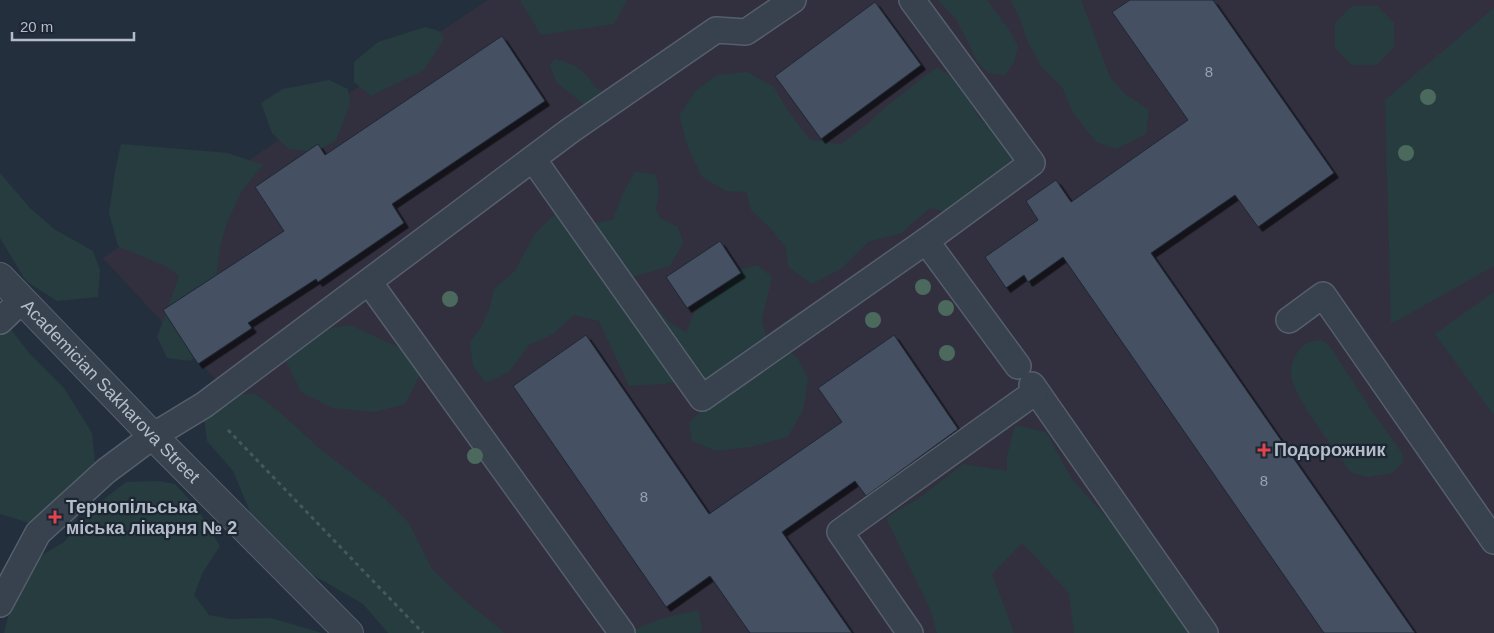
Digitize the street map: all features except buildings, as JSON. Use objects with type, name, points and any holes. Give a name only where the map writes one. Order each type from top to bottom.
[{"type":"street","name":"Academician Sakharova Street","points":[[0,277],[153,436],[349,633]]},
{"type":"lane","points":[[0,604],[38,534],[106,471],[153,436],[204,405],[571,130],[716,30],[746,32],[793,0]]},
{"type":"lane","points":[[533,159],[702,398],[926,241],[1032,163],[912,0]]},
{"type":"lane","points":[[926,241],[1028,381],[1205,633]]},
{"type":"lane","points":[[369,282],[622,633]]},
{"type":"lane","points":[[1289,320],[1324,295],[1494,541]]},
{"type":"lane","points":[[0,320],[22,300]]},
{"type":"lane","points":[[910,633],[840,532],[1028,381]]},
{"type":"path","points":[[204,405],[423,633]]},
{"type":"shaded area","points":[[488,0],[1494,0],[1494,633],[450,633],[103,258]]},
{"type":"green space","points":[[520,0],[627,0],[614,24],[541,35]]},
{"type":"green space","points":[[938,0],[987,0],[1018,46],[1014,62],[1005,75],[989,73],[978,63],[957,20]]},
{"type":"green space","points":[[1010,0],[1081,0],[1110,77],[1124,93],[1149,110],[1146,134],[1116,149],[1096,142],[1073,113],[1062,87],[1041,66],[1028,42],[1019,16]]},
{"type":"green space","points":[[1352,6],[1377,6],[1394,23],[1394,47],[1377,65],[1352,65],[1335,48],[1335,23]]},
{"type":"green space","points":[[1494,8],[1494,266],[1391,324],[1385,100]]},
{"type":"green space","points":[[425,27],[439,31],[444,39],[424,70],[371,96],[354,82],[354,62],[378,42]]},
{"type":"green space","points":[[554,59],[576,66],[598,89],[612,96],[586,106],[557,83],[550,66]]},
{"type":"green space","points":[[937,67],[962,85],[978,117],[1018,150],[1022,184],[957,215],[930,208],[901,233],[868,242],[842,268],[812,284],[788,267],[786,248],[772,230],[751,210],[746,192],[726,191],[702,177],[688,148],[679,116],[696,90],[717,75],[747,72],[774,87],[790,114],[810,140],[841,144]]},
{"type":"green space","points":[[329,80],[348,89],[350,104],[336,140],[315,152],[289,149],[272,133],[261,103],[283,89]]},
{"type":"green space","points":[[121,144],[228,153],[263,165],[241,192],[226,225],[220,248],[207,339],[191,361],[167,358],[157,337],[179,276],[165,266],[118,246],[109,213]]},
{"type":"green space","points":[[635,171],[656,175],[659,192],[656,209],[660,218],[678,227],[683,243],[670,266],[632,277],[641,292],[669,322],[686,333],[694,313],[706,297],[722,292],[735,271],[757,265],[772,277],[762,320],[767,341],[797,357],[808,379],[803,410],[788,437],[749,447],[716,451],[692,441],[689,423],[714,398],[694,378],[664,384],[629,386],[599,321],[574,315],[553,334],[529,345],[509,372],[486,383],[473,366],[470,342],[480,329],[489,310],[494,289],[515,271],[534,235],[555,214],[590,223],[613,219]]},
{"type":"green space","points":[[0,173],[29,207],[54,229],[93,251],[100,270],[98,297],[57,301],[26,281],[0,238]]},
{"type":"green space","points":[[1494,292],[1494,415],[1435,334]]},
{"type":"green space","points":[[0,315],[29,353],[64,388],[92,433],[96,471],[75,524],[56,531],[0,514]]},
{"type":"green space","points":[[351,325],[413,354],[420,375],[405,404],[374,412],[333,408],[301,392],[285,359],[311,331]]},
{"type":"green space","points":[[1321,340],[1329,345],[1371,410],[1402,453],[1403,462],[1392,473],[1368,477],[1351,473],[1316,424],[1299,396],[1291,374],[1293,361],[1303,346],[1309,342]]},
{"type":"green space","points":[[254,393],[275,408],[320,449],[384,498],[409,523],[432,569],[462,598],[505,633],[388,633],[363,604],[292,565],[271,542],[251,514],[233,471],[207,441],[204,418],[215,399]]},
{"type":"green space","points":[[1015,425],[1046,432],[1071,478],[1132,546],[1191,633],[1074,633],[1069,593],[1022,543],[992,574],[1014,633],[937,633],[930,609],[886,518],[922,496],[963,464],[1007,471],[1007,457]]},
{"type":"green space","name":"Тернопільська міська лікарня № 2","points":[[158,481],[175,484],[197,508],[220,546],[203,572],[194,595],[209,615],[230,619],[271,618],[322,633],[4,633],[18,577],[45,553],[64,542],[94,507],[126,482]]},
{"type":"green space","points":[[698,610],[702,628],[699,633],[626,633],[660,619]]},
{"type":"place","name":"Подорожник","points":[[1264,450]]},
{"type":"place","name":"Тернопільська міська лікарня № 2","points":[[55,517]]}]
